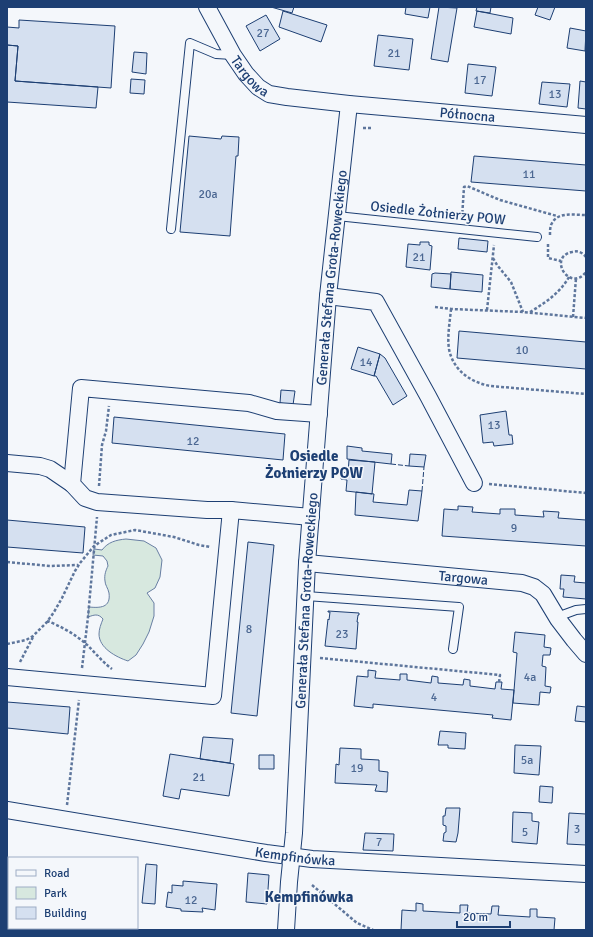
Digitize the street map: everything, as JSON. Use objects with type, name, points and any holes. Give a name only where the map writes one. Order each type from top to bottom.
[{"type":"street","name":"Targowa","points":[[207,7],[233,55],[246,74],[258,87],[270,94],[349,104]]},
{"type":"street","name":"Północna","points":[[349,104],[586,125]]},
{"type":"street","name":"Generała Stefana Grota-Roweckiego","points":[[286,930],[294,833],[307,564],[328,296],[349,104]]},
{"type":"street","points":[[328,296],[376,302],[474,483]]},
{"type":"street","points":[[72,484],[81,388],[249,403],[277,411],[319,414]]},
{"type":"street","points":[[7,463],[40,466],[50,470],[72,484],[85,498],[97,502],[207,510],[231,510],[311,517]]},
{"type":"street","points":[[10,677],[213,696],[231,510]]},
{"type":"street","name":"Targowa","points":[[307,564],[522,583],[534,586],[543,594],[557,617],[586,654]]},
{"type":"street","name":"Kempfinówka","points":[[7,810],[292,857],[320,860],[586,874]]},
{"type":"lane","points":[[171,229],[190,43],[216,54],[233,55]]},
{"type":"lane","name":"Osiedle Żołnierzy POW","points":[[337,216],[537,237]]},
{"type":"lane","points":[[306,596],[458,607],[453,650]]},
{"type":"lane","points":[[557,617],[576,610],[586,609]]},
{"type":"path","points":[[461,229],[464,187],[467,186],[500,200],[557,216]]},
{"type":"path","points":[[549,236],[551,224],[557,216],[562,214],[586,215]]},
{"type":"path","points":[[487,310],[495,232]]},
{"type":"path","points":[[548,242],[548,258],[561,261]]},
{"type":"path","points":[[585,274],[576,278],[569,277],[562,269],[561,261],[571,252],[575,251],[580,252],[586,257]]},
{"type":"path","points":[[493,257],[497,265],[511,282],[523,312]]},
{"type":"path","points":[[529,312],[550,299],[560,290],[569,277]]},
{"type":"path","points":[[573,317],[576,278]]},
{"type":"path","points":[[435,307],[529,312],[586,318]]},
{"type":"path","points":[[451,309],[448,336],[449,349],[456,367],[467,378],[482,385],[586,394]]},
{"type":"path","points":[[65,820],[88,617],[102,444],[106,431],[110,404]]},
{"type":"path","points":[[474,483],[586,493]]},
{"type":"path","points":[[10,677],[33,636],[54,612],[79,565],[94,546],[111,534],[136,530],[174,537],[199,545],[227,550]]},
{"type":"path","points":[[7,562],[50,566],[79,565]]},
{"type":"path","points":[[47,621],[84,642],[104,663],[113,670]]},
{"type":"path","points":[[7,644],[26,640],[33,636]]},
{"type":"path","points":[[320,658],[500,674],[499,682]]},
{"type":"path","points":[[312,884],[357,923],[373,930]]},
{"type":"green space","points":[[126,539],[144,541],[156,548],[162,560],[160,577],[155,588],[147,593],[154,603],[154,616],[149,632],[136,655],[128,661],[118,657],[105,648],[102,644],[99,634],[103,619],[98,615],[88,617],[89,607],[104,606],[108,602],[109,598],[109,593],[105,584],[105,573],[108,566],[107,561],[103,556],[93,555],[94,549],[102,550],[112,542]]},
{"type":"building","points":[[271,7],[294,7],[292,13]]},
{"type":"building","points":[[406,7],[430,7],[428,18],[405,14]]},
{"type":"building","points":[[439,7],[457,8],[448,62],[431,59]]},
{"type":"building","points":[[477,7],[491,7],[490,13],[476,11]]},
{"type":"building","points":[[538,7],[555,7],[550,20],[535,15]]},
{"type":"building","points":[[283,11],[327,25],[321,42],[279,27]]},
{"type":"building","points":[[477,11],[513,18],[511,34],[474,27]]},
{"type":"building","points":[[266,15],[280,39],[260,51],[246,26]]},
{"type":"building","points":[[19,20],[115,26],[111,88],[15,81],[18,46],[7,45],[7,27],[19,28]]},
{"type":"building","points":[[570,28],[586,31],[585,51],[567,48]]},
{"type":"building","points":[[378,35],[413,39],[409,70],[374,66]]},
{"type":"building","points":[[7,45],[18,46],[15,81],[98,87],[96,108],[7,102]]},
{"type":"building","points":[[134,52],[147,53],[146,74],[132,72]]},
{"type":"building","points":[[468,64],[496,67],[492,96],[465,93]]},
{"type":"building","points":[[131,79],[145,80],[144,94],[130,93]]},
{"type":"building","points":[[580,81],[586,82],[586,109],[578,108]]},
{"type":"building","points":[[542,82],[570,84],[567,107],[539,104]]},
{"type":"building","points":[[189,136],[221,139],[222,136],[239,137],[238,156],[236,156],[230,236],[180,232]]},
{"type":"building","points":[[474,156],[586,165],[586,191],[471,182]]},
{"type":"building","points":[[459,238],[488,241],[487,252],[458,249]]},
{"type":"building","points":[[420,242],[429,242],[429,245],[432,246],[430,270],[406,267],[408,244],[420,245]]},
{"type":"building","points":[[451,272],[483,275],[482,292],[450,289]]},
{"type":"building","points":[[432,274],[451,274],[450,289],[431,287]]},
{"type":"building","points":[[459,331],[586,342],[586,369],[457,358]]},
{"type":"building","points":[[358,347],[380,354],[374,376],[351,369]]},
{"type":"building","points":[[380,354],[385,358],[407,396],[393,405],[376,376],[374,376]]},
{"type":"building","points":[[281,390],[295,391],[293,405],[280,403]]},
{"type":"building","points":[[506,411],[509,435],[512,435],[513,444],[494,446],[493,442],[483,443],[480,415]]},
{"type":"building","points":[[114,417],[285,434],[283,460],[112,443]]},
{"type":"building","points":[[347,446],[362,448],[362,451],[392,454],[391,464],[347,459]]},
{"type":"building","points":[[410,454],[426,455],[424,467],[409,466]]},
{"type":"building","points":[[349,460],[375,462],[372,494],[346,491],[347,480],[341,479],[342,472],[348,473]]},
{"type":"building","points":[[409,490],[422,491],[418,521],[355,515],[356,492],[374,494],[373,502],[407,505]]},
{"type":"building","points":[[458,506],[473,507],[472,512],[500,514],[500,509],[515,509],[515,515],[544,517],[543,511],[559,512],[558,518],[586,520],[586,546],[442,536],[444,509],[458,510]]},
{"type":"building","points":[[7,520],[85,527],[83,553],[7,547]]},
{"type":"building","points":[[248,542],[274,545],[257,716],[231,713]]},
{"type":"building","points":[[561,575],[575,576],[574,582],[586,583],[586,599],[563,597],[564,589],[560,589]]},
{"type":"building","points":[[328,611],[359,613],[357,622],[356,649],[325,646],[330,612]]},
{"type":"building","points":[[515,632],[545,635],[544,647],[551,648],[550,655],[543,655],[542,666],[546,667],[545,686],[551,687],[550,693],[540,692],[539,705],[513,703],[517,653],[513,652]]},
{"type":"building","points":[[368,670],[376,671],[375,678],[400,680],[400,674],[407,674],[407,680],[431,683],[432,676],[438,677],[438,683],[463,685],[464,679],[470,680],[470,686],[495,689],[496,682],[502,682],[501,689],[514,690],[511,720],[492,718],[493,715],[373,704],[373,708],[354,706],[357,676],[368,677]]},
{"type":"building","points":[[7,702],[70,707],[68,734],[7,728]]},
{"type":"building","points":[[577,706],[586,707],[586,722],[575,721]]},
{"type":"building","points":[[440,731],[466,733],[465,749],[448,748],[448,745],[438,745]]},
{"type":"building","points":[[203,737],[233,739],[230,763],[200,759]]},
{"type":"building","points":[[515,745],[541,746],[539,775],[514,773]]},
{"type":"building","points":[[340,748],[361,749],[361,759],[379,760],[379,771],[388,772],[387,792],[375,791],[377,785],[335,783],[336,764],[339,765]]},
{"type":"building","points":[[170,754],[234,764],[229,796],[181,789],[179,799],[163,796]]},
{"type":"building","points":[[259,755],[274,755],[274,769],[259,769]]},
{"type":"building","points":[[540,786],[553,787],[552,803],[539,802]]},
{"type":"building","points":[[446,808],[460,808],[456,842],[443,841],[446,826],[443,825],[443,816],[445,816]]},
{"type":"building","points":[[513,812],[532,813],[532,821],[539,822],[537,844],[512,842]]},
{"type":"building","points":[[569,813],[586,814],[586,845],[567,844]]},
{"type":"building","points":[[365,833],[394,834],[393,851],[363,850]]},
{"type":"building","points":[[146,864],[157,865],[155,904],[142,903]]},
{"type":"building","points":[[248,873],[269,875],[267,904],[246,902]]},
{"type":"building","points":[[183,881],[217,884],[215,910],[202,908],[203,912],[181,911],[181,909],[166,907],[168,892],[172,893],[172,885],[183,886]]},
{"type":"building","points":[[7,884],[8,884],[8,926]]},
{"type":"building","points":[[416,903],[423,904],[423,911],[460,913],[460,905],[468,905],[467,913],[491,914],[492,906],[499,906],[498,915],[530,917],[530,909],[537,909],[537,917],[555,918],[554,930],[401,930],[402,910],[416,911]]},
{"type":"fence","points":[[391,464],[409,466]]},
{"type":"fence","points":[[422,491],[424,467]]},
{"type":"district","name":"Osiedle Żołnierzy POW","points":[[314,464]]},
{"type":"district","name":"Kempfinówka","points":[[309,897]]}]
